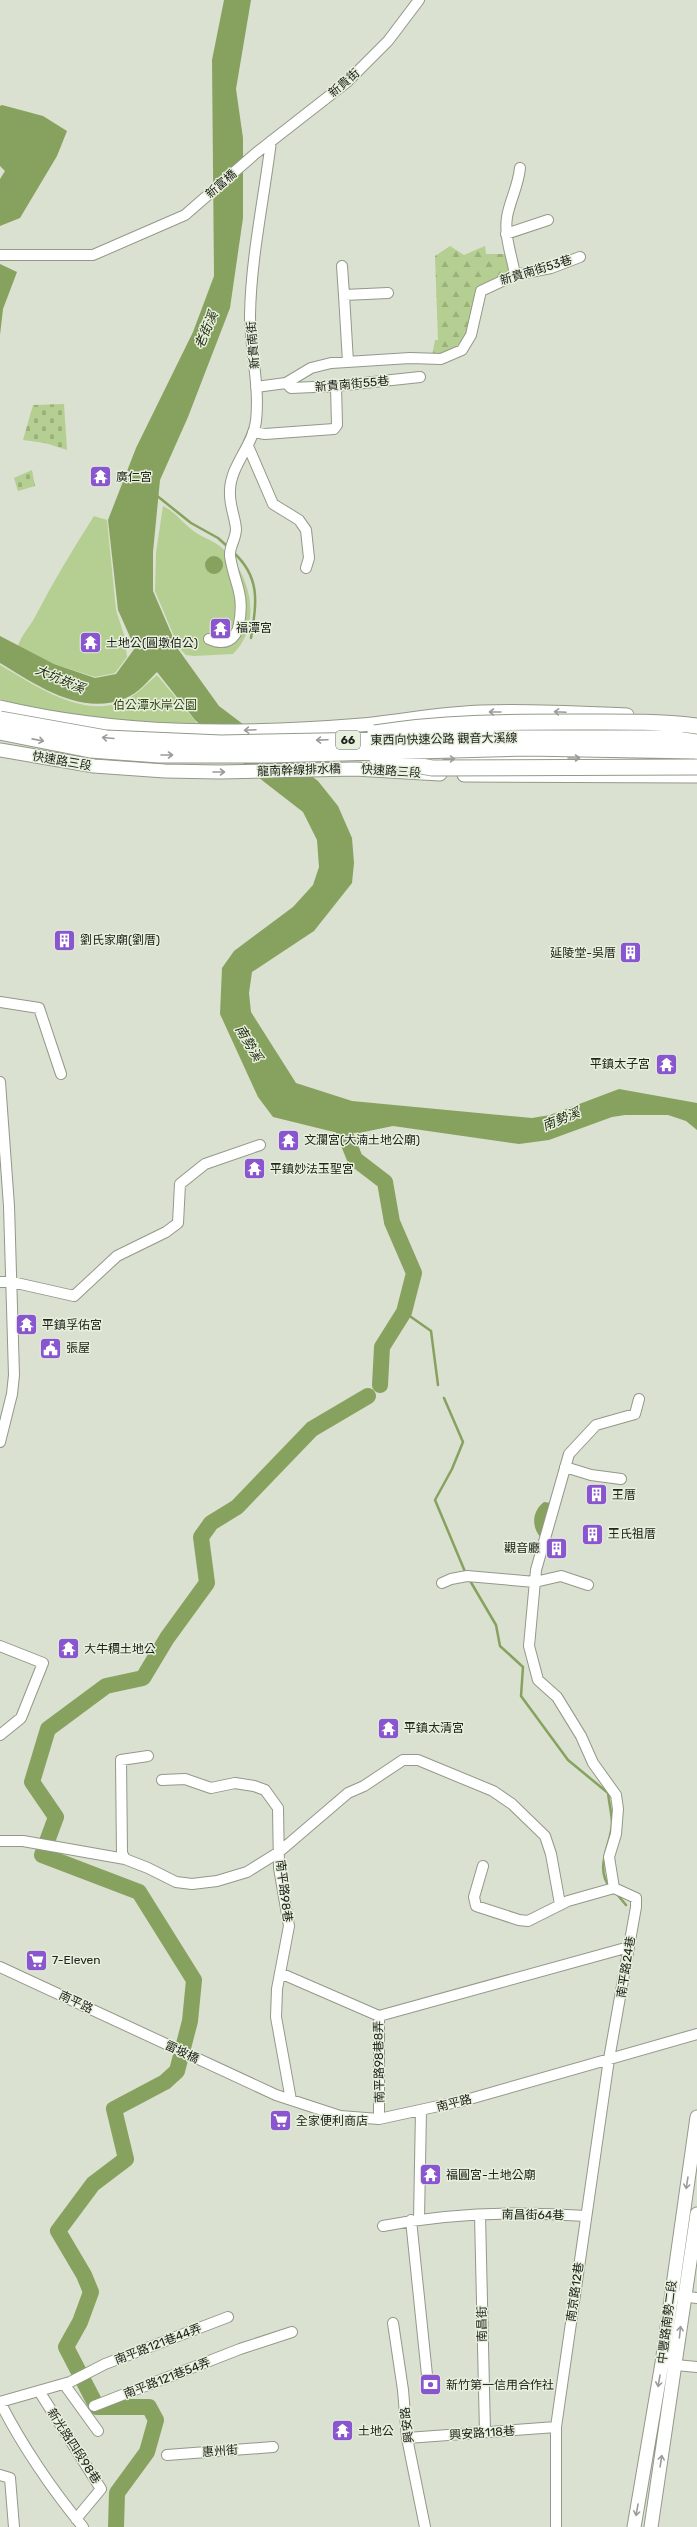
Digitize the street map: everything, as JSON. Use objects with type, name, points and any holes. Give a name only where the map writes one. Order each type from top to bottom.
[{"type":"highway","name":"東西向快速公路 觀音大溪線","points":[[0,719],[106,738],[342,746],[697,751]]},
{"type":"highway","points":[[342,746],[411,727],[479,722],[635,722],[697,726]]},
{"type":"highway","name":"東西向快速公路 觀音大溪線","points":[[0,732],[90,750],[159,755],[480,738],[670,738],[697,742]]},
{"type":"highway","points":[[342,746],[432,768],[697,767]]},
{"type":"main road","name":"66","points":[[0,707],[126,728],[202,732],[362,725],[481,712],[534,712],[697,719]]},
{"type":"main road","name":"快速路三段","points":[[0,750],[94,766],[165,771],[244,772]]},
{"type":"main road","name":"快速路三段","points":[[355,769],[411,774],[538,777],[614,774],[697,776]]},
{"type":"main road","name":"龍南幹線排水橋","points":[[244,772],[355,769]]},
{"type":"main road","name":"中豐路南勢二段","points":[[634,2527],[662,2363],[670,2294],[697,2117]]},
{"type":"main road","name":"中豐路南勢二段","points":[[651,2527],[697,2214]]},
{"type":"street","name":"新貴街","points":[[256,153],[347,82],[388,41],[419,0]]},
{"type":"street","name":"新貴南街","points":[[209,639],[218,643],[228,642],[233,638],[239,623],[241,595],[231,548],[236,530],[230,506],[230,482],[248,446],[256,422],[256,387],[250,317],[252,280],[271,141]]},
{"type":"street","name":"新富橋","points":[[0,256],[93,255],[185,215],[256,153]]},
{"type":"street","points":[[515,275],[506,234],[507,216],[514,200],[520,168]]},
{"type":"street","points":[[506,234],[548,220]]},
{"type":"street","name":"新貴南街53巷","points":[[256,387],[286,383],[311,368],[348,362],[410,358],[441,359],[462,350],[471,336],[481,291],[515,275],[550,268],[580,257]]},
{"type":"street","points":[[342,266],[348,362]]},
{"type":"street","points":[[344,295],[388,293]]},
{"type":"street","name":"新貴南街55巷","points":[[286,383],[291,388],[336,386],[420,377]]},
{"type":"street","points":[[252,432],[265,434],[334,429],[337,425],[336,386]]},
{"type":"street","points":[[248,446],[273,504],[299,520],[306,530],[309,558],[306,568]]},
{"type":"street","points":[[534,712],[535,758],[538,777]]},
{"type":"street","points":[[362,725],[425,732],[534,727],[697,732]]},
{"type":"street","name":"快速路三段","points":[[355,769],[416,760],[535,758],[697,759]]},
{"type":"street","points":[[0,1002],[39,1008],[61,1074]]},
{"type":"street","points":[[0,1082],[10,1206],[14,1375],[12,1394],[0,1442]]},
{"type":"street","points":[[0,1282],[12,1282],[74,1296],[117,1256],[166,1232],[178,1223],[180,1184],[205,1164],[260,1145]]},
{"type":"street","points":[[0,1211],[10,1206]]},
{"type":"street","points":[[483,1866],[474,1897],[476,1906],[480,1909],[528,1921],[536,1919],[546,1910],[560,1904],[614,1888],[609,1857],[616,1834],[618,1809],[616,1795],[593,1763],[581,1736],[557,1697],[538,1680],[529,1646],[536,1570],[569,1454],[596,1425],[618,1417],[631,1416],[635,1414],[639,1399]]},
{"type":"street","points":[[565,1467],[591,1475],[621,1479]]},
{"type":"street","points":[[442,1583],[463,1576],[535,1582],[561,1576],[588,1585]]},
{"type":"street","points":[[0,1646],[43,1663],[21,1718],[0,1735]]},
{"type":"street","points":[[125,1859],[122,1853],[121,1760],[148,1756]]},
{"type":"street","points":[[0,1841],[23,1841],[125,1859],[148,1868],[176,1882],[192,1884],[217,1881],[247,1872],[279,1852],[348,1793],[364,1786],[403,1760],[418,1760],[474,1781],[500,1796],[545,1836],[551,1854],[560,1904]]},
{"type":"street","name":"南平路98巷","points":[[162,1780],[185,1779],[211,1788],[235,1783],[265,1790],[278,1808],[279,1852],[283,1902],[289,1915],[289,1926],[277,1989],[276,2017],[291,2100]]},
{"type":"street","name":"南平路24巷","points":[[609,2059],[629,1947],[636,1898],[614,1888]]},
{"type":"street","points":[[379,2016],[629,1947]]},
{"type":"street","name":"南平路","points":[[0,1968],[152,2038]]},
{"type":"street","name":"南平路98巷8弄","points":[[280,1973],[379,2016],[379,2119]]},
{"type":"street","name":"南平路","points":[[213,2066],[291,2100],[340,2116],[379,2119],[466,2100],[697,2034]]},
{"type":"street","name":"雷坡橋","points":[[152,2038],[213,2066]]},
{"type":"street","name":"南京路12巷","points":[[556,2527],[556,2427],[609,2059]]},
{"type":"street","points":[[421,2110],[415,2220],[427,2375]]},
{"type":"street","name":"南昌街64巷","points":[[383,2226],[415,2220],[480,2215],[531,2213],[586,2216]]},
{"type":"street","name":"南昌街","points":[[480,2215],[485,2432]]},
{"type":"street","points":[[670,2294],[697,2298]]},
{"type":"street","name":"南平路121巷44弄","points":[[0,2402],[67,2383],[106,2364],[228,2317]]},
{"type":"street","name":"興安路","points":[[393,2323],[403,2390],[407,2438],[425,2527]]},
{"type":"street","name":"南平路121巷54弄","points":[[94,2406],[240,2349],[292,2332]]},
{"type":"street","points":[[676,2365],[697,2368]]},
{"type":"street","points":[[67,2383],[98,2431]]},
{"type":"street","name":"新光路四段98巷","points":[[39,2391],[101,2489],[76,2519]]},
{"type":"street","points":[[0,2402],[10,2421],[76,2519],[83,2527]]},
{"type":"street","name":"興安路118巷","points":[[407,2438],[556,2427]]},
{"type":"street","name":"惠州街","points":[[167,2455],[273,2447]]},
{"type":"street","points":[[5,2476],[14,2527]]},
{"type":"green space","points":[[450,246],[464,255],[485,246],[486,254],[505,254],[511,271],[478,286],[467,330],[463,339],[457,346],[447,352],[432,355],[435,340],[438,340],[435,256]]},
{"type":"green space","points":[[64,404],[67,450],[45,443],[23,440],[33,405]]},
{"type":"green space","points":[[32,470],[35,486],[18,491],[14,478]]},
{"type":"green space","points":[[163,506],[195,532],[222,548],[240,571],[250,600],[250,614],[248,629],[242,642],[233,654],[194,656],[186,655],[179,648],[155,591],[156,553]]},
{"type":"green space","points":[[94,516],[107,520],[116,610],[124,635],[127,657],[115,673],[95,677],[54,664],[18,646],[63,566]]},
{"type":"green space","name":"伯公潭水岸公園","points":[[0,665],[45,691],[61,698],[78,704],[95,706],[112,705],[128,699],[157,675],[201,728],[100,720],[49,712],[0,699]]},
{"type":"water","points":[[224,0],[251,0],[236,89],[243,138],[243,218],[230,308],[188,417],[160,480],[153,552],[153,591],[178,649],[219,706],[318,781],[338,806],[352,838],[354,863],[352,883],[314,931],[252,972],[249,993],[251,1012],[296,1083],[352,1101],[532,1118],[550,1115],[619,1089],[697,1103],[697,1130],[686,1121],[668,1115],[625,1115],[612,1117],[549,1140],[519,1144],[393,1126],[359,1133],[334,1132],[273,1117],[258,1097],[220,1014],[222,968],[234,951],[293,907],[313,885],[319,867],[317,840],[303,812],[263,781],[195,720],[157,672],[134,694],[126,698],[109,703],[93,704],[76,701],[44,689],[0,663],[0,636],[54,664],[95,678],[116,674],[135,648],[118,610],[108,520],[136,448],[193,332],[214,276],[212,60]]},
{"type":"water","points":[[2,105],[43,116],[67,131],[57,156],[20,218],[0,226],[0,179],[5,171],[0,166],[0,106]]},
{"type":"water","points":[[0,264],[17,272],[3,309],[0,335]]},
{"type":"water","points":[[210,556],[218,556],[223,561],[221,572],[218,574],[210,574],[205,569],[205,561]]},
{"type":"water","points":[[544,1502],[551,1503],[541,1538],[534,1524],[534,1519],[537,1510]]},
{"type":"waterway","points":[[156,495],[191,523],[218,538],[228,547]]},
{"type":"waterway","points":[[233,552],[249,572],[253,582],[255,603],[251,638]]},
{"type":"waterway","points":[[340,1112],[341,1124],[355,1159],[385,1182],[392,1222],[414,1273],[404,1312],[382,1347],[380,1385]]},
{"type":"waterway","points":[[404,1312],[431,1331],[438,1385]]},
{"type":"waterway","points":[[116,2527],[117,2493],[147,2452],[156,2420],[149,2407],[97,2407],[66,2347],[80,2322],[91,2292],[84,2275],[58,2231],[93,2184],[126,2159],[114,2109],[165,2082],[177,2071],[190,2021],[194,1980],[139,1892],[42,1855],[56,1817],[32,1782],[48,1729],[106,1686],[143,1678],[167,1638],[207,1583],[201,1537],[211,1523],[237,1507],[312,1429],[368,1396]]},
{"type":"waterway","points":[[444,1398],[463,1442],[452,1469],[435,1500],[466,1574]]},
{"type":"waterway","points":[[469,1579],[496,1625],[500,1646],[523,1667],[521,1696],[568,1760],[608,1793],[612,1824],[603,1864],[603,1872],[605,1880],[610,1887]]},
{"type":"waterway","points":[[616,1893],[626,1905]]},
{"type":"place","name":"廣仁宮","points":[[100,477]]},
{"type":"place","name":"福潭宮","points":[[221,628]]},
{"type":"place","name":"土地公(圓墩伯公)","points":[[90,643]]},
{"type":"place","name":"劉氏家廟(劉厝)","points":[[64,940]]},
{"type":"place","name":"延陵堂-吳厝","points":[[631,953]]},
{"type":"place","name":"平鎮太子宮","points":[[666,1064]]},
{"type":"place","name":"文瀾宮(大湳土地公廟)","points":[[288,1140]]},
{"type":"place","name":"平鎮妙法玉聖宮","points":[[255,1169]]},
{"type":"place","name":"平鎮孚佑宮","points":[[27,1325]]},
{"type":"place","name":"張屋","points":[[50,1348]]},
{"type":"place","name":"王厝","points":[[597,1495]]},
{"type":"place","name":"王氏祖厝","points":[[592,1534]]},
{"type":"place","name":"觀音廳","points":[[556,1548]]},
{"type":"place","name":"大牛稠土地公","points":[[68,1649]]},
{"type":"place","name":"平鎮太清宮","points":[[388,1728]]},
{"type":"place","name":"7-Eleven","points":[[36,1960]]},
{"type":"place","name":"全家便利商店","points":[[280,2121]]},
{"type":"place","name":"福圓宮-土地公廟","points":[[431,2175]]},
{"type":"place","name":"新竹第一信用合作社","points":[[430,2385]]},
{"type":"place","name":"土地公","points":[[342,2431]]},
{"type":"water label","name":"老街溪","points":[[206,330]]},
{"type":"water label","name":"大坑崁溪","points":[[60,679]]},
{"type":"water label","name":"南勢溪","points":[[249,1043]]},
{"type":"water label","name":"南勢溪","points":[[561,1119]]}]
